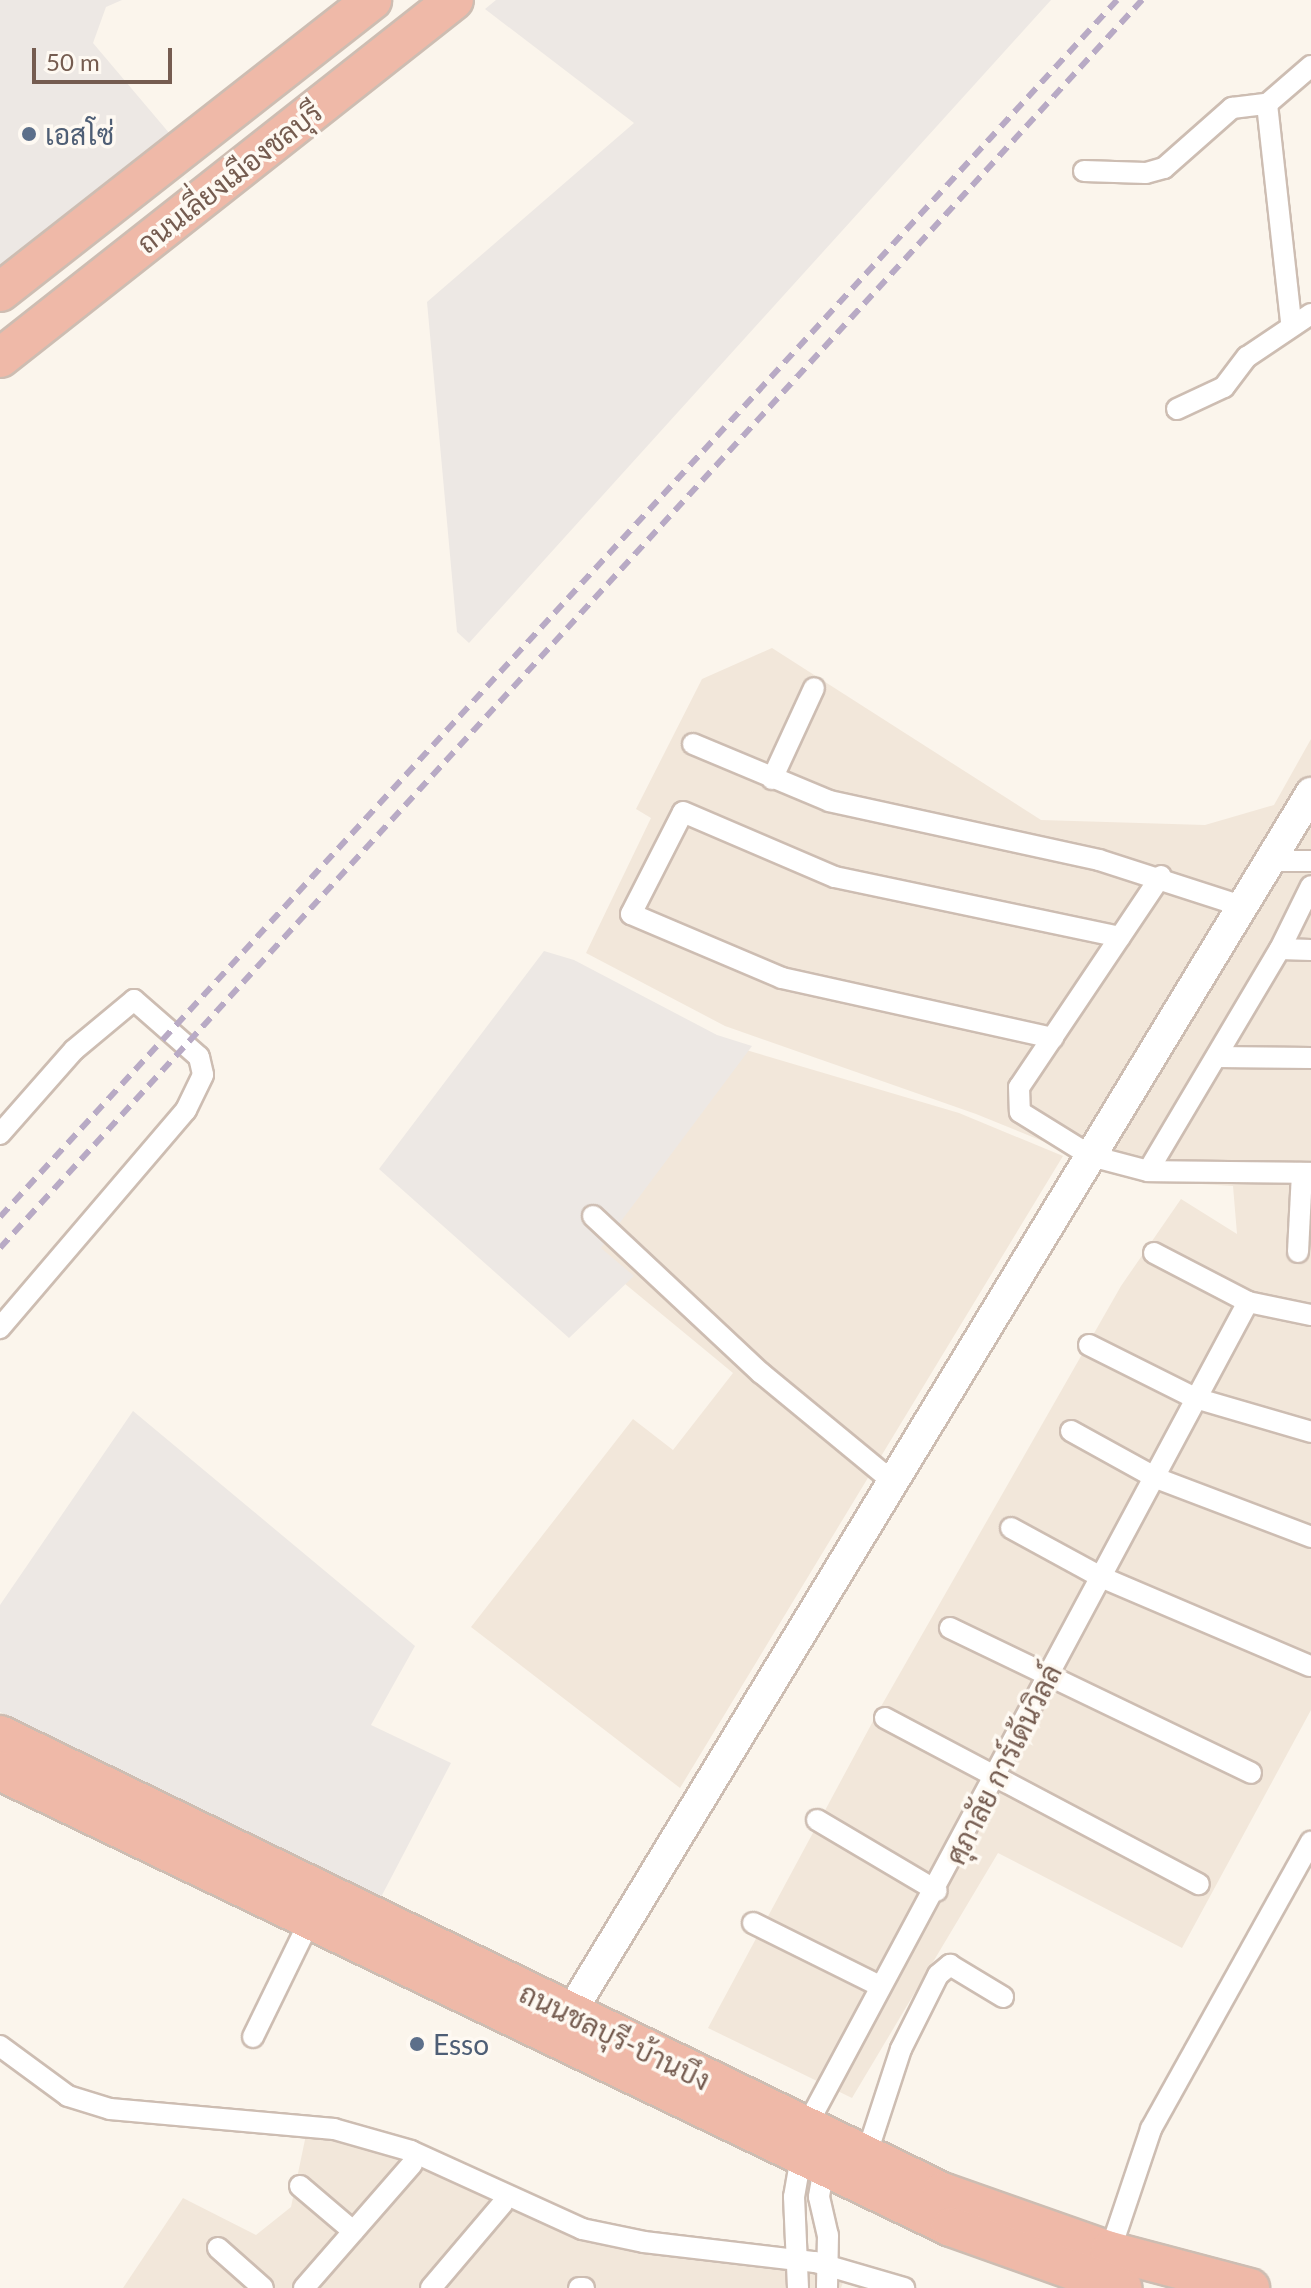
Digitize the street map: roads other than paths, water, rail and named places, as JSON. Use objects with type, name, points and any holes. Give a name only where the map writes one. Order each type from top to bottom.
[{"type":"highway","name":"ถนนเลี่ยงเมืองชลบุรี","points":[[0,292],[372,0]]},
{"type":"highway","name":"ถนนเลี่ยงเมืองชลบุรี","points":[[1,357],[454,0]]},
{"type":"highway","name":"ถนนชลบุรี-บ้านบึง","points":[[0,1735],[569,2015],[951,2227],[1064,2279],[1122,2288]]},
{"type":"highway","name":"ถนนชลบุรี-บ้านบึง","points":[[0,1771],[310,1920],[810,2151],[866,2156],[942,2192],[1110,2251],[1250,2288]]},
{"type":"street","points":[[1084,171],[1146,173],[1164,168],[1232,108],[1267,104],[1311,66]]},
{"type":"street","points":[[1267,104],[1291,323]]},
{"type":"street","points":[[1177,409],[1224,387],[1247,357],[1291,323],[1311,314]]},
{"type":"street","points":[[772,779],[814,688]]},
{"type":"street","points":[[693,744],[829,801],[1161,876],[1241,906]]},
{"type":"street","points":[[569,2015],[1311,793]]},
{"type":"street","points":[[1053,1038],[782,978],[631,914],[683,812],[835,877],[1120,937]]},
{"type":"street","points":[[1269,861],[1311,861]]},
{"type":"street","points":[[1161,876],[1019,1087],[1020,1112],[1091,1156],[1148,1171],[1306,1173],[1298,1252]]},
{"type":"street","points":[[1148,1171],[1280,949],[1311,886]]},
{"type":"street","points":[[1280,949],[1311,950]]},
{"type":"street","points":[[0,1134],[74,1050],[134,1000],[199,1057],[203,1075],[192,1102],[0,1328]]},
{"type":"street","points":[[1217,1057],[1311,1058]]},
{"type":"street","points":[[593,1216],[761,1373],[893,1482]]},
{"type":"street","points":[[1154,1253],[1248,1302],[1311,1315]]},
{"type":"street","name":"ศุภาลัย การ์เด้นวิลล์","points":[[810,2151],[880,1986],[937,1891],[1248,1302]]},
{"type":"street","points":[[1089,1345],[1195,1398],[1311,1432]]},
{"type":"street","points":[[1071,1431],[1156,1478],[1311,1537]]},
{"type":"street","points":[[1011,1528],[1101,1577],[1310,1666]]},
{"type":"street","points":[[950,1628],[1251,1773]]},
{"type":"street","points":[[885,1718],[1199,1884]]},
{"type":"street","points":[[817,1820],[937,1891]]},
{"type":"street","points":[[1110,2251],[1151,2129],[1311,1841]]},
{"type":"street","points":[[253,2037],[310,1920]]},
{"type":"street","points":[[753,1923],[880,1986]]},
{"type":"street","points":[[866,2156],[901,2049],[938,1975],[950,1965],[1003,1997]]},
{"type":"street","points":[[0,2046],[68,2096],[110,2109],[334,2129],[411,2151],[582,2229],[644,2242],[799,2259],[830,2265],[904,2288]]},
{"type":"street","points":[[798,2288],[794,2197],[810,2151]]},
{"type":"street","points":[[810,2151],[830,2265],[827,2288]]},
{"type":"street","points":[[304,2288],[412,2164]]},
{"type":"street","points":[[300,2186],[353,2231]]},
{"type":"street","points":[[431,2288],[503,2203]]},
{"type":"street","points":[[218,2248],[263,2288]]},
{"type":"railway","points":[[0,1217],[1117,0]]},
{"type":"railway","points":[[0,1248],[1142,0]]},
{"type":"place","name":"เอสโซ่","points":[[29,134]]},
{"type":"place","name":"Esso","points":[[417,2044]]}]
